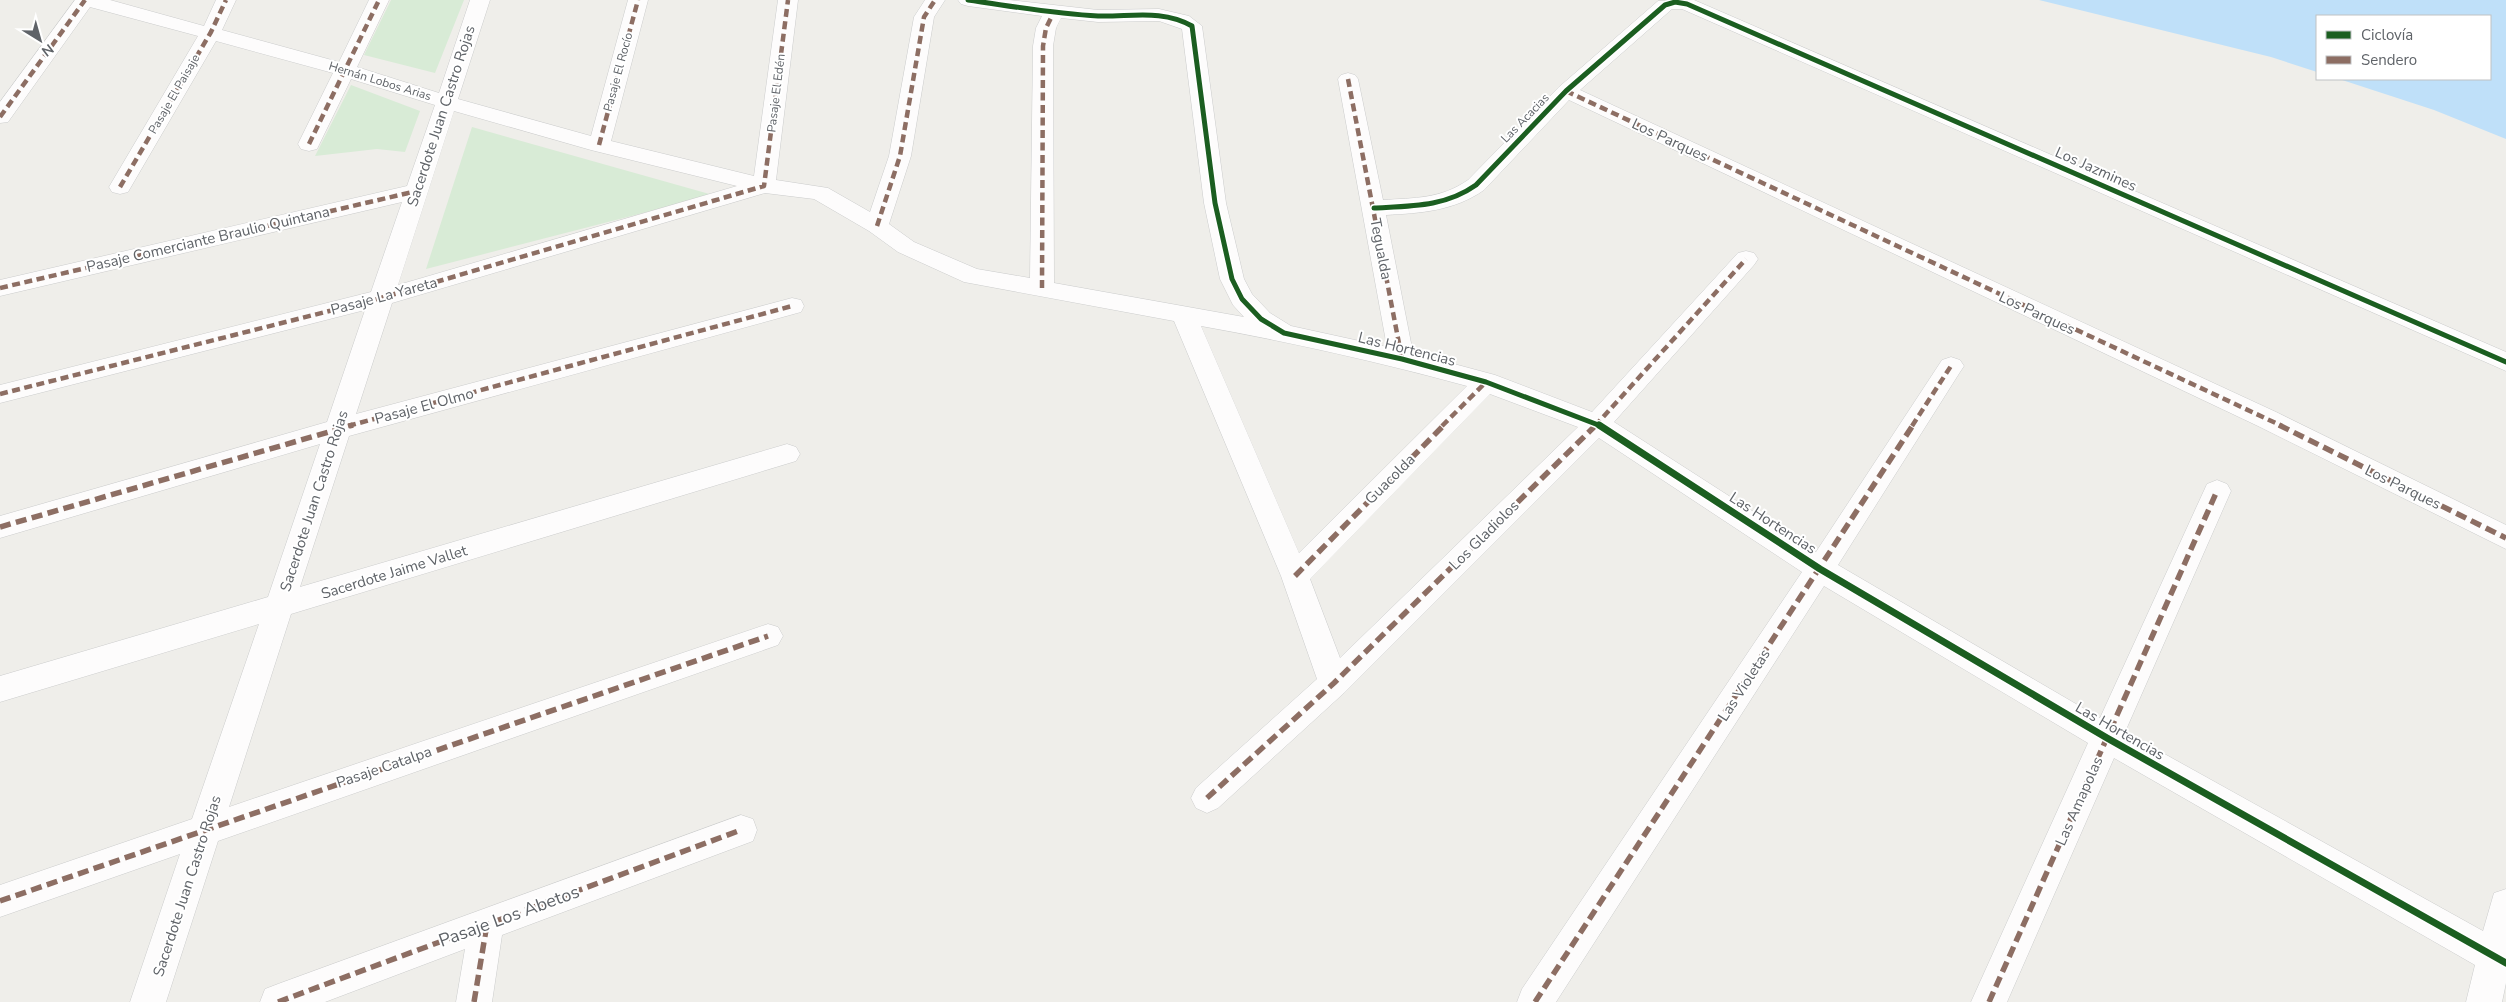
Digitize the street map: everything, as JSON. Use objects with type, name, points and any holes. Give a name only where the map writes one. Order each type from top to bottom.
[{"type":"street","name":"Hernán Lobos Arias","points":[[87,0],[210,32],[599,145],[764,186],[820,193],[877,226],[906,247],[972,276],[1284,333]]},
{"type":"street","points":[[0,117],[87,0]]},
{"type":"street","name":"Pasaje El Paisaje","points":[[120,187],[210,32],[226,0]]},
{"type":"street","points":[[309,144],[379,0]]},
{"type":"street","name":"Sacerdote Juan Castro Rojas","points":[[148,1002],[480,0]]},
{"type":"street","name":"Pasaje El Rocío","points":[[599,145],[638,0]]},
{"type":"street","name":"Pasaje El Edén","points":[[764,186],[788,0]]},
{"type":"street","points":[[877,226],[900,156],[924,17],[935,0]]},
{"type":"street","points":[[968,0],[1054,12],[1046,28],[1043,46],[1042,288]]},
{"type":"street","name":"Las Acacias","points":[[1374,208],[1443,203],[1462,196],[1476,185],[1566,91],[1665,5],[1675,2]]},
{"type":"street","name":"Los Jazmines","points":[[1675,2],[1687,4],[2506,362]]},
{"type":"street","name":"Las Hortencias","points":[[1054,12],[1098,16],[1164,16],[1182,19],[1192,26],[1215,203],[1232,279],[1242,299],[1261,318],[1284,333],[1402,359],[1486,382],[1597,424],[1820,569],[2107,738],[2500,960]]},
{"type":"street","name":"Tegualda","points":[[1348,79],[1402,359]]},
{"type":"street","name":"Los Parques","points":[[1566,91],[2267,419],[2506,538]]},
{"type":"street","name":"Pasaje La Yareta","points":[[0,394],[381,298],[764,186]]},
{"type":"street","name":"Pasaje Comerciante Braulio Quintana","points":[[0,288],[417,191]]},
{"type":"street","name":"Los Gladiolos","points":[[1207,798],[1334,683],[1597,424],[1746,259]]},
{"type":"street","name":"Pasaje El Olmo","points":[[0,527],[338,429],[792,306]]},
{"type":"street","points":[[1184,315],[1295,576],[1334,683]]},
{"type":"street","name":"Las Violetas","points":[[1535,1002],[1951,366]]},
{"type":"street","name":"Guacolda","points":[[1295,576],[1486,382]]},
{"type":"street","name":"Sacerdote Jaime Vallet","points":[[0,689],[787,454]]},
{"type":"street","name":"Las Amapolas","points":[[1989,1002],[2217,491]]},
{"type":"street","name":"Pasaje Catalpa","points":[[0,900],[768,636]]},
{"type":"street","name":"Pasaje Los Abetos","points":[[278,1002],[741,830]]},
{"type":"street","points":[[2484,1002],[2500,960],[2506,905]]},
{"type":"street","points":[[474,1002],[487,924]]},
{"type":"green space","points":[[391,0],[464,0],[435,73],[364,55]]},
{"type":"green space","points":[[351,85],[420,111],[405,152],[377,149],[315,156]]},
{"type":"green space","points":[[472,127],[713,195],[426,269]]},
{"type":"water","points":[[2039,0],[2506,0],[2506,139],[2434,110],[2342,80],[2491,80],[2491,15],[2316,15],[2316,72],[2271,57]]},
{"type":"marked path","points":[[0,117],[85,0]]},
{"type":"marked path","points":[[120,187],[211,32],[226,0]]},
{"type":"marked path","points":[[309,144],[379,0]]},
{"type":"marked path","points":[[599,145],[638,0]]},
{"type":"marked path","points":[[0,394],[381,298],[764,186],[788,0]]},
{"type":"marked path","points":[[877,226],[900,156],[924,17],[935,0]]},
{"type":"marked path","points":[[1042,288],[1043,46],[1046,28],[1054,12]]},
{"type":"marked path","points":[[1348,79],[1402,359]]},
{"type":"marked path","points":[[1566,91],[2267,419],[2506,538]]},
{"type":"marked path","points":[[0,288],[417,191]]},
{"type":"marked path","points":[[1207,798],[1334,683],[1597,424],[1746,259]]},
{"type":"marked path","points":[[0,527],[338,429],[792,306]]},
{"type":"marked path","points":[[1535,1002],[1951,366]]},
{"type":"marked path","points":[[1295,576],[1486,382]]},
{"type":"marked path","points":[[1989,1002],[2217,491]]},
{"type":"marked path","points":[[0,901],[768,636]]},
{"type":"marked path","points":[[278,1002],[741,830]]},
{"type":"marked path","points":[[474,1002],[487,924]]},
{"type":"cycle path","points":[[968,0],[1082,15],[1159,15],[1182,20],[1192,26],[1215,203],[1232,279],[1242,299],[1261,319],[1284,333],[1402,359],[1486,382],[1597,424],[1820,569],[2107,738],[2506,963]]},
{"type":"cycle path","points":[[1374,208],[1428,205],[1453,199],[1465,193],[1476,185],[1566,91],[1665,5],[1675,2],[1687,4],[2506,362]]}]
